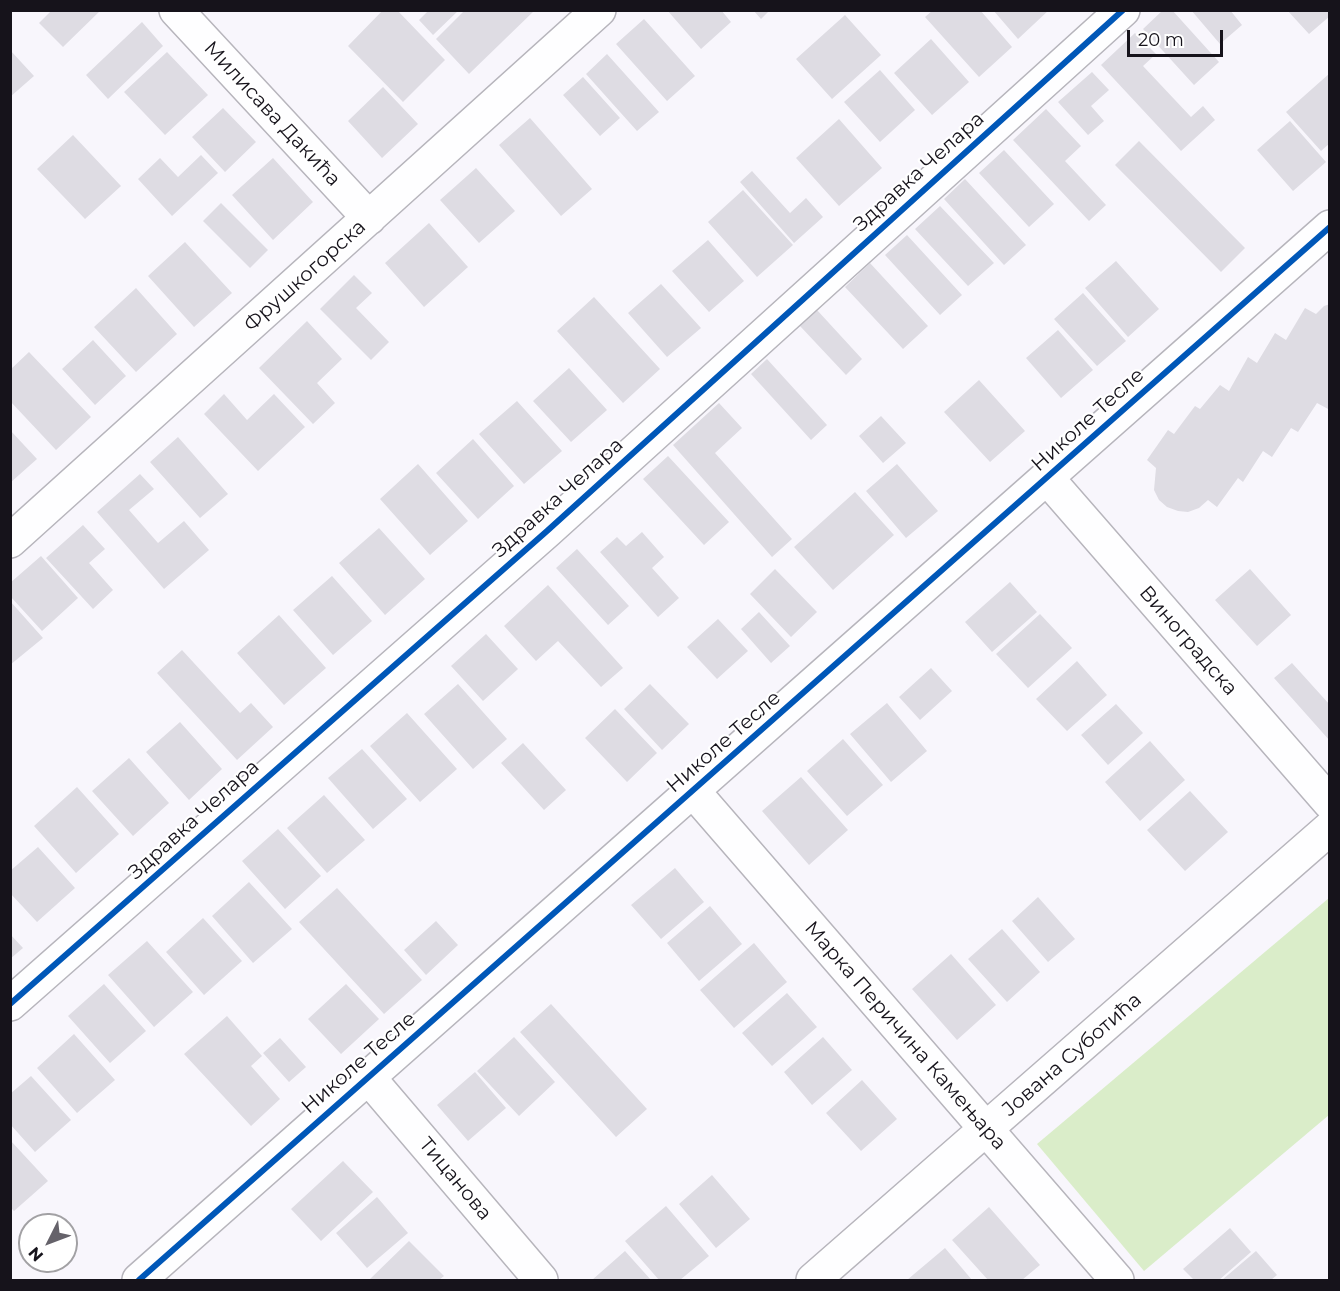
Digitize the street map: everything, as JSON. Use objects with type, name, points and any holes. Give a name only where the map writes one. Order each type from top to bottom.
[{"type":"street","name":"Милисава Дакића","points":[[176,10],[369,218]]},
{"type":"street","name":"Фрушкогорска","points":[[10,541],[599,10]]},
{"type":"street","name":"Здравка Челара","points":[[10,1004],[547,531],[1123,10]]},
{"type":"street","name":"Николе Тесле","points":[[139,1281],[1329,227]]},
{"type":"street","name":"Виноградска","points":[[1047,478],[1329,803]]},
{"type":"street","name":"Марка Перичина Камењара","points":[[693,791],[1117,1281]]},
{"type":"street","name":"Јована Суботића","points":[[813,1281],[1329,828]]},
{"type":"street","name":"Тицанова","points":[[368,1077],[541,1281]]},
{"type":"green space","points":[[1329,898],[1329,1115],[1144,1271],[1037,1144]]},
{"type":"building","points":[[52,10],[101,10],[63,47],[39,23]]},
{"type":"building","points":[[383,10],[397,10],[445,60],[403,102],[348,46]]},
{"type":"building","points":[[429,10],[459,10],[433,35],[419,20]]},
{"type":"building","points":[[465,10],[535,10],[469,74],[436,39]]},
{"type":"building","points":[[667,10],[721,10],[731,22],[701,49]]},
{"type":"building","points":[[753,10],[770,10],[761,19]]},
{"type":"building","points":[[933,10],[980,10],[1012,47],[979,77],[925,17]]},
{"type":"building","points":[[993,10],[1049,10],[1018,39]]},
{"type":"building","points":[[1163,10],[1172,10],[1219,62],[1194,85],[1143,29]]},
{"type":"building","points":[[1191,10],[1230,10],[1242,25],[1220,44]]},
{"type":"building","points":[[1287,10],[1330,10],[1330,16],[1309,34]]},
{"type":"building","points":[[845,15],[881,55],[832,99],[796,59]]},
{"type":"building","points":[[644,19],[695,76],[667,101],[616,44]]},
{"type":"building","points":[[142,22],[163,46],[108,99],[86,75]]},
{"type":"building","points":[[1135,33],[1156,54],[1143,66],[1191,117],[1203,106],[1215,120],[1181,151],[1101,65]]},
{"type":"building","points":[[931,39],[969,82],[932,115],[894,73]]},
{"type":"building","points":[[10,50],[34,76],[10,97]]},
{"type":"building","points":[[167,52],[208,95],[165,135],[124,92]]},
{"type":"building","points":[[607,54],[659,112],[637,131],[586,74]]},
{"type":"building","points":[[880,70],[915,110],[880,142],[844,102]]},
{"type":"building","points":[[1092,72],[1109,90],[1091,106],[1104,121],[1088,135],[1058,102]]},
{"type":"building","points":[[1330,73],[1330,143],[1321,151],[1286,112]]},
{"type":"building","points":[[583,77],[620,118],[600,136],[563,95]]},
{"type":"building","points":[[383,87],[418,124],[382,158],[348,121]]},
{"type":"building","points":[[223,108],[256,142],[225,172],[192,137]]},
{"type":"building","points":[[1046,109],[1081,146],[1065,161],[1106,205],[1089,221],[1013,140]]},
{"type":"building","points":[[530,118],[592,189],[561,216],[499,145]]},
{"type":"building","points":[[839,119],[882,168],[839,206],[796,158]]},
{"type":"building","points":[[1290,121],[1326,162],[1293,191],[1257,150]]},
{"type":"building","points":[[73,135],[121,186],[85,219],[37,169]]},
{"type":"building","points":[[1139,141],[1245,248],[1221,272],[1115,165]]},
{"type":"building","points":[[1004,150],[1054,204],[1029,227],[979,173]]},
{"type":"building","points":[[201,155],[218,173],[172,216],[138,179],[160,158],[178,177]]},
{"type":"building","points":[[273,158],[313,202],[273,240],[232,195]]},
{"type":"building","points":[[476,168],[515,211],[479,243],[440,200]]},
{"type":"building","points":[[752,171],[790,213],[806,198],[823,217],[794,243],[740,182]]},
{"type":"building","points":[[965,179],[1026,245],[1004,265],[944,199]]},
{"type":"building","points":[[743,190],[793,245],[757,277],[708,222]]},
{"type":"building","points":[[221,203],[268,250],[250,268],[203,221]]},
{"type":"building","points":[[940,206],[994,263],[968,286],[915,229]]},
{"type":"building","points":[[429,223],[468,267],[424,307],[385,263]]},
{"type":"building","points":[[907,235],[962,295],[940,315],[885,255]]},
{"type":"building","points":[[708,240],[744,281],[709,312],[672,271]]},
{"type":"building","points":[[185,242],[232,293],[194,327],[148,276]]},
{"type":"building","points":[[1116,261],[1159,309],[1128,337],[1085,288]]},
{"type":"building","points":[[870,263],[928,326],[903,349],[845,287]]},
{"type":"building","points":[[354,275],[372,293],[356,308],[389,342],[371,360],[320,309]]},
{"type":"building","points":[[661,284],[701,328],[667,357],[628,313]]},
{"type":"building","points":[[136,288],[177,334],[136,372],[94,327]]},
{"type":"building","points":[[1083,293],[1126,341],[1097,366],[1054,319]]},
{"type":"building","points":[[594,297],[660,369],[623,403],[557,331]]},
{"type":"building","points":[[1330,304],[1330,410],[1317,403],[1298,432],[1291,428],[1272,457],[1263,451],[1243,482],[1238,478],[1217,507],[1208,500],[1199,508],[1188,512],[1167,507],[1159,500],[1154,490],[1156,468],[1147,460],[1168,430],[1174,434],[1195,406],[1200,409],[1220,385],[1229,391],[1248,357],[1257,363],[1275,333],[1286,340],[1305,308],[1316,314],[1324,306]]},
{"type":"building","points":[[817,310],[862,359],[846,375],[800,326]]},
{"type":"building","points":[[307,321],[342,359],[317,383],[335,403],[313,424],[259,368]]},
{"type":"building","points":[[1058,330],[1093,370],[1061,398],[1026,358]]},
{"type":"building","points":[[93,340],[126,376],[95,405],[62,369]]},
{"type":"building","points":[[29,352],[91,417],[56,450],[10,401],[10,370]]},
{"type":"building","points":[[767,359],[827,425],[811,440],[751,374]]},
{"type":"building","points":[[569,368],[607,410],[571,442],[533,401]]},
{"type":"building","points":[[979,380],[1025,431],[990,462],[944,412]]},
{"type":"building","points":[[224,394],[247,420],[274,394],[305,427],[258,471],[204,414]]},
{"type":"building","points":[[517,401],[562,451],[524,484],[479,434]]},
{"type":"building","points":[[719,403],[742,428],[715,453],[792,539],[772,557],[673,445]]},
{"type":"building","points":[[881,416],[906,443],[883,463],[859,436]]},
{"type":"building","points":[[10,430],[37,459],[10,483]]},
{"type":"building","points":[[178,437],[228,494],[200,518],[150,462]]},
{"type":"building","points":[[473,439],[514,486],[478,519],[436,473]]},
{"type":"building","points":[[668,456],[729,522],[704,545],[643,479]]},
{"type":"building","points":[[418,464],[468,521],[430,555],[380,499]]},
{"type":"building","points":[[897,464],[938,511],[906,538],[866,491]]},
{"type":"building","points":[[140,474],[154,489],[129,510],[158,543],[184,521],[209,550],[164,589],[97,512]]},
{"type":"building","points":[[855,492],[894,535],[833,590],[794,547]]},
{"type":"building","points":[[83,525],[105,549],[89,563],[113,590],[93,609],[46,558]]},
{"type":"building","points":[[379,528],[425,579],[385,615],[339,563]]},
{"type":"building","points":[[642,532],[664,557],[652,568],[679,598],[658,617],[600,552],[617,537],[626,546]]},
{"type":"building","points":[[577,549],[629,606],[608,625],[556,568]]},
{"type":"building","points":[[41,556],[78,598],[42,631],[10,596],[10,583]]},
{"type":"building","points":[[775,569],[817,612],[791,637],[750,594]]},
{"type":"building","points":[[1250,569],[1291,615],[1257,646],[1215,600]]},
{"type":"building","points":[[332,576],[372,621],[333,655],[293,610]]},
{"type":"building","points":[[1010,582],[1037,612],[992,652],[965,622]]},
{"type":"building","points":[[548,585],[623,668],[601,687],[558,641],[536,661],[504,626]]},
{"type":"building","points":[[10,601],[43,638],[10,665]]},
{"type":"building","points":[[759,612],[790,646],[771,663],[741,629]]},
{"type":"building","points":[[1040,614],[1072,648],[1028,688],[996,654]]},
{"type":"building","points":[[279,615],[326,668],[284,705],[237,653]]},
{"type":"building","points":[[718,619],[748,651],[717,679],[687,647]]},
{"type":"building","points":[[486,634],[518,669],[483,701],[451,666]]},
{"type":"building","points":[[182,650],[240,713],[251,703],[273,727],[237,760],[157,673]]},
{"type":"building","points":[[1077,661],[1107,695],[1067,731],[1036,699]]},
{"type":"building","points":[[1292,663],[1330,705],[1330,741],[1274,678]]},
{"type":"building","points":[[931,668],[952,691],[920,720],[899,697]]},
{"type":"building","points":[[458,684],[507,739],[473,769],[424,714]]},
{"type":"building","points":[[650,684],[689,724],[662,750],[624,709]]},
{"type":"building","points":[[887,703],[927,751],[891,782],[850,734]]},
{"type":"building","points":[[1116,704],[1143,733],[1108,765],[1081,735]]},
{"type":"building","points":[[615,709],[657,753],[627,782],[585,738]]},
{"type":"building","points":[[407,713],[457,769],[420,802],[370,746]]},
{"type":"building","points":[[180,722],[222,769],[189,800],[146,752]]},
{"type":"building","points":[[843,739],[883,785],[847,816],[807,771]]},
{"type":"building","points":[[1150,741],[1185,780],[1140,821],[1105,782]]},
{"type":"building","points":[[523,743],[566,790],[544,810],[501,763]]},
{"type":"building","points":[[362,749],[407,799],[373,829],[328,778]]},
{"type":"building","points":[[129,758],[169,803],[133,836],[92,791]]},
{"type":"building","points":[[801,777],[848,830],[809,865],[762,811]]},
{"type":"building","points":[[77,787],[119,834],[76,873],[34,826]]},
{"type":"building","points":[[1190,791],[1228,832],[1185,871],[1147,830]]},
{"type":"building","points":[[324,795],[365,840],[327,873],[287,828]]},
{"type":"building","points":[[278,829],[321,876],[285,909],[242,861]]},
{"type":"building","points":[[38,847],[75,888],[37,922],[10,893],[10,871]]},
{"type":"building","points":[[675,868],[704,902],[661,939],[631,905]]},
{"type":"building","points":[[249,882],[292,929],[253,963],[212,916]]},
{"type":"building","points":[[337,888],[422,980],[384,1014],[299,922]]},
{"type":"building","points":[[1038,897],[1075,939],[1048,962],[1012,921]]},
{"type":"building","points":[[710,906],[742,944],[699,981],[667,943]]},
{"type":"building","points":[[203,918],[242,961],[204,995],[166,952]]},
{"type":"building","points":[[436,921],[458,945],[426,975],[404,950]]},
{"type":"building","points":[[1002,929],[1040,972],[1007,1002],[968,959]]},
{"type":"building","points":[[10,934],[23,948],[10,959]]},
{"type":"building","points":[[147,941],[193,992],[154,1027],[108,975]]},
{"type":"building","points":[[754,943],[787,982],[734,1028],[700,990]]},
{"type":"building","points":[[951,954],[996,1005],[957,1040],[912,989]]},
{"type":"building","points":[[104,984],[146,1031],[110,1063],[68,1016]]},
{"type":"building","points":[[346,984],[379,1019],[341,1054],[308,1019]]},
{"type":"building","points":[[787,993],[817,1027],[772,1066],[742,1033]]},
{"type":"building","points":[[551,1004],[647,1109],[616,1137],[520,1032]]},
{"type":"building","points":[[227,1016],[262,1056],[251,1066],[280,1099],[251,1126],[184,1054]]},
{"type":"building","points":[[74,1034],[115,1080],[77,1113],[37,1068]]},
{"type":"building","points":[[514,1037],[555,1082],[519,1116],[477,1071]]},
{"type":"building","points":[[823,1037],[852,1070],[812,1105],[784,1072]]},
{"type":"building","points":[[280,1038],[306,1067],[289,1082],[263,1053]]},
{"type":"building","points":[[475,1072],[506,1108],[468,1141],[437,1105]]},
{"type":"building","points":[[31,1076],[71,1120],[35,1152],[10,1124],[10,1094]]},
{"type":"building","points":[[862,1080],[897,1119],[861,1151],[826,1113]]},
{"type":"building","points":[[10,1140],[48,1181],[14,1211],[10,1207]]},
{"type":"building","points":[[343,1161],[373,1192],[321,1241],[291,1209]]},
{"type":"building","points":[[712,1175],[750,1219],[716,1248],[679,1204]]},
{"type":"building","points":[[377,1197],[408,1233],[367,1268],[336,1233]]},
{"type":"building","points":[[666,1206],[709,1256],[680,1280],[659,1280],[625,1241]]},
{"type":"building","points":[[989,1207],[1040,1265],[1022,1280],[988,1280],[952,1240]]},
{"type":"building","points":[[1230,1228],[1251,1252],[1219,1280],[1194,1280],[1183,1269]]},
{"type":"building","points":[[409,1241],[444,1276],[439,1280],[369,1280]]},
{"type":"building","points":[[945,1248],[972,1280],[907,1280]]},
{"type":"building","points":[[625,1251],[651,1280],[592,1280]]},
{"type":"building","points":[[1256,1251],[1277,1275],[1271,1280],[1222,1280]]},
{"type":"cycle path","points":[[10,1004],[547,531],[1123,10]]},
{"type":"cycle path","points":[[139,1280],[1330,227]]}]
